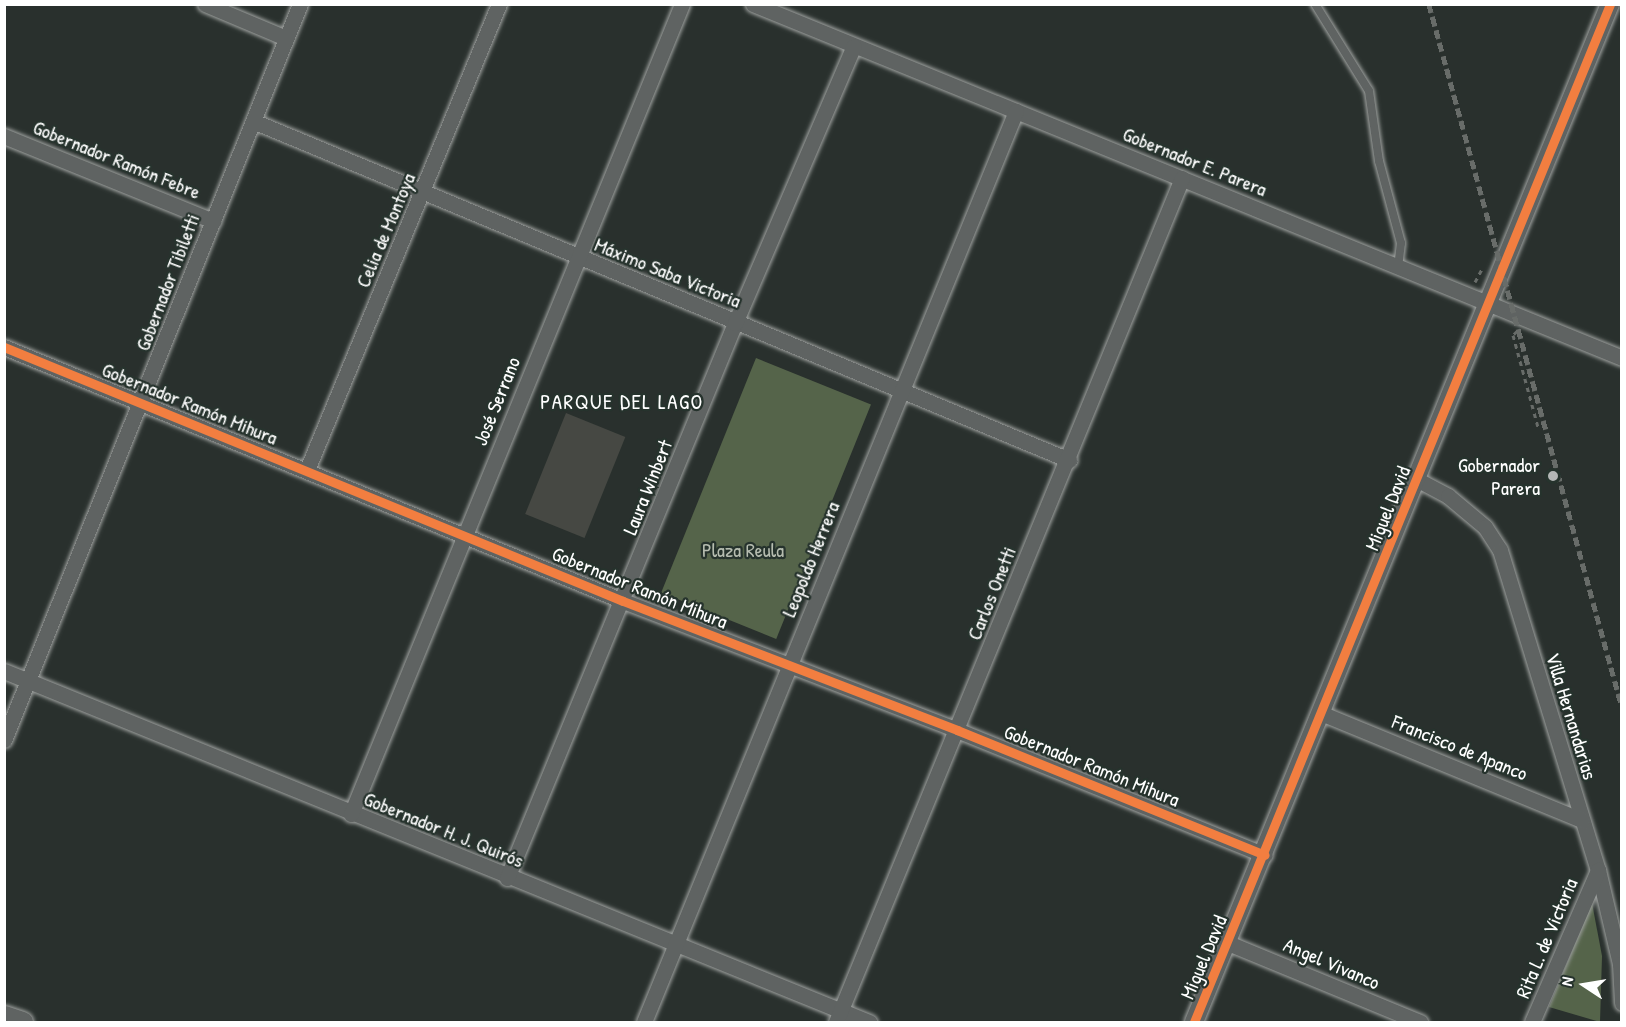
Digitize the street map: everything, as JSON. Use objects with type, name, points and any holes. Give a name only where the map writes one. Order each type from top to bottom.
[{"type":"main road","points":[[4,1016],[22,1023]]},
{"type":"street","points":[[205,4],[286,38]]},
{"type":"street","name":"Gobernador Tibiletti","points":[[4,740],[142,403],[300,4]]},
{"type":"street","name":"Celia de Montoya","points":[[307,470],[499,4]]},
{"type":"street","name":"José Serrano","points":[[351,814],[682,4]]},
{"type":"street","name":"Gobernador E. Parera","points":[[753,4],[1622,358]]},
{"type":"street","name":"Miguel David","points":[[1194,1023],[1323,714],[1610,4]]},
{"type":"street","name":"Laura Winbert","points":[[507,878],[623,601],[735,323],[854,46]]},
{"type":"street","name":"Leopoldo Herrera","points":[[644,1023],[1016,111]]},
{"type":"street","name":"Máximo Saba Victoria","points":[[253,121],[578,258],[1069,460]]},
{"type":"street","name":"Gobernador Ramón Febre","points":[[4,136],[213,220]]},
{"type":"street","name":"Carlos Onetti","points":[[839,1017],[1069,460],[1182,178]]},
{"type":"street","name":"Gobernador Ramón Mihura","points":[[4,347],[623,601],[957,730],[1265,855]]},
{"type":"street","name":"Villa Hernandarias","points":[[1418,480],[1448,496],[1485,527],[1500,550],[1598,870],[1620,964],[1622,1003]]},
{"type":"street","name":"Gobernador H. J. Quirós","points":[[4,671],[676,945],[839,1017],[869,1023]]},
{"type":"street","name":"Francisco de Apanco","points":[[1323,714],[1582,820]]},
{"type":"street","name":"Rita L. de Victoria","points":[[1532,1023],[1598,870]]},
{"type":"street","name":"Angel Vivanco","points":[[1228,943],[1420,1023]]},
{"type":"lane","points":[[1315,4],[1369,91],[1379,161],[1401,243],[1398,267]]},
{"type":"path","points":[[1523,318],[1513,335],[1538,427]]},
{"type":"green space","name":"Plaza Reula","points":[[756,358],[871,404],[776,639],[661,593]]},
{"type":"green space","points":[[1592,903],[1602,956],[1600,1022],[1549,1007]]},
{"type":"building","points":[[566,413],[625,437],[585,538],[525,514]]},
{"type":"railway","points":[[1429,4],[1622,707]]},
{"type":"cycle path","points":[[1194,1022],[1610,4]]},
{"type":"cycle path","points":[[4,347],[623,601],[957,730],[1265,855]]},
{"type":"place","name":"Gobernador Parera","points":[[1553,476]]},
{"type":"district","name":"PARQUE DEL LAGO","points":[[622,402]]}]
